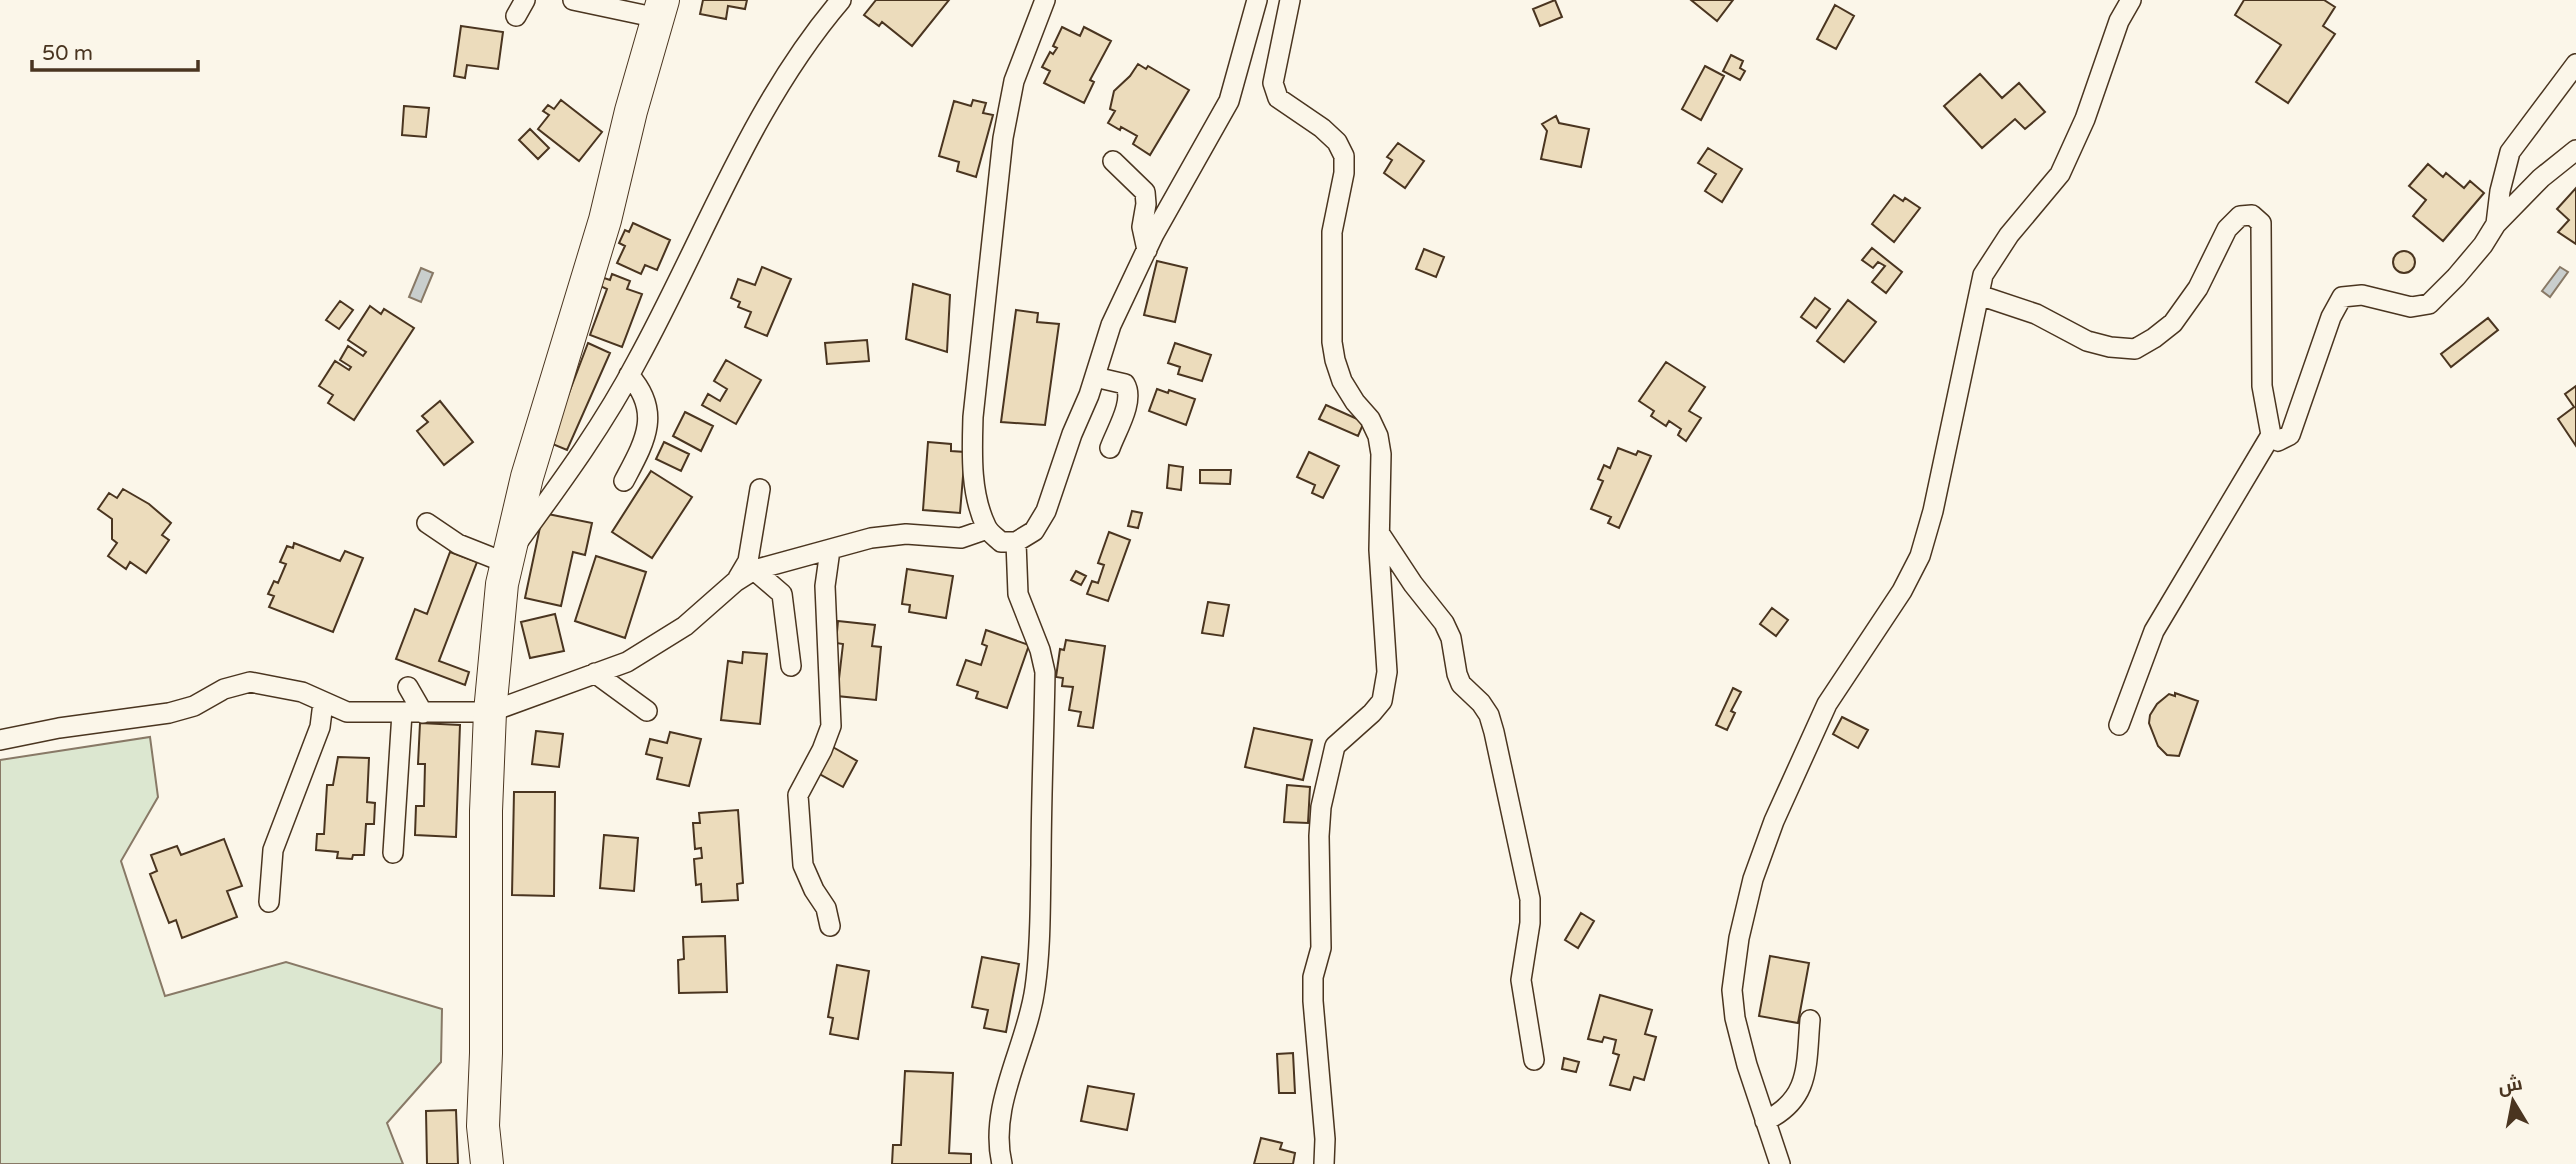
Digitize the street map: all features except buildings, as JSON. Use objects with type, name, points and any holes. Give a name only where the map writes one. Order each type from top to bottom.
[{"type":"main road","points":[[487,1164],[483,1126],[486,848],[490,712],[497,620],[507,559],[527,477],[605,220],[631,111],[660,9]]},
{"type":"street","points":[[572,0],[660,9]]},
{"type":"street","points":[[427,523],[458,544],[507,559],[583,452],[629,375],[751,137],[815,31],[841,0]]},
{"type":"street","points":[[1045,0],[1014,81],[994,208],[973,416],[972,458],[976,485],[986,529],[1001,542],[1016,542],[1034,531],[1046,511],[1111,325],[1147,250],[1229,101],[1257,0]]},
{"type":"street","points":[[1290,0],[1273,83],[1278,98],[1322,128],[1337,142],[1345,156],[1332,232],[1332,342],[1342,381],[1370,419],[1378,436],[1381,454],[1380,585],[1384,623],[1385,687],[1382,701],[1372,713],[1335,746],[1321,807],[1321,948],[1313,977],[1312,1001],[1325,1146],[1324,1164]]},
{"type":"street","points":[[1780,1164],[1747,1065],[1735,1017],[1732,990],[1744,910],[1774,821],[1822,714],[1838,685],[1902,592],[1920,556],[1933,511],[1983,275],[2009,235],[2060,174],[2085,119],[2119,21],[2131,0]]},
{"type":"street","points":[[2496,224],[2500,191],[2510,152],[2576,64]]},
{"type":"street","points":[[1979,295],[2036,314],[2087,341],[2110,347],[2135,349],[2173,323],[2198,288],[2228,229],[2240,216],[2252,215],[2261,223],[2262,386],[2271,435],[2278,441],[2290,435],[2331,317],[2342,297],[2362,296],[2411,307],[2429,304],[2465,266],[2496,224],[2542,177],[2576,150]]},
{"type":"street","points":[[1113,161],[1144,192],[1146,204],[1142,228],[1147,250]]},
{"type":"street","points":[[624,481],[645,440],[648,428],[638,385],[629,375]]},
{"type":"street","points":[[1095,377],[1125,384],[1128,390],[1127,403],[1110,448]]},
{"type":"street","points":[[2119,725],[2154,631],[2271,435]]},
{"type":"street","points":[[735,582],[748,561],[760,489]]},
{"type":"street","points":[[0,740],[59,728],[169,713],[194,706],[224,690],[250,682],[302,691],[346,712],[490,712],[627,662],[685,626],[735,582],[754,570],[889,536],[906,534],[961,538],[986,529]]},
{"type":"street","points":[[1380,533],[1413,584],[1444,623],[1451,638],[1461,684],[1481,703],[1489,715],[1494,732],[1530,898],[1530,923],[1521,980],[1534,1060]]},
{"type":"street","points":[[1002,1164],[998,1150],[998,1124],[1026,1035],[1035,988],[1041,886],[1045,672],[1040,650],[1018,594],[1016,542]]},
{"type":"street","points":[[830,550],[825,586],[831,726],[822,750],[798,795],[803,865],[826,908],[830,926]]},
{"type":"street","points":[[754,570],[782,594],[792,666]]},
{"type":"street","points":[[595,673],[648,710]]},
{"type":"street","points":[[408,687],[423,713]]},
{"type":"street","points":[[269,902],[273,850],[320,727],[323,703]]},
{"type":"street","points":[[393,853],[402,713]]},
{"type":"street","points":[[1765,1121],[1784,1113],[1797,1097],[1803,1083],[1810,1020]]},
{"type":"green space","points":[[150,737],[158,797],[121,861],[165,996],[286,962],[442,1009],[441,1062],[387,1123],[403,1164],[0,1164],[0,760]]},
{"type":"shaded area","points":[[2560,267],[2568,272],[2550,297],[2542,291]]},
{"type":"shaded area","points":[[421,268],[433,273],[421,302],[409,297]]}]
